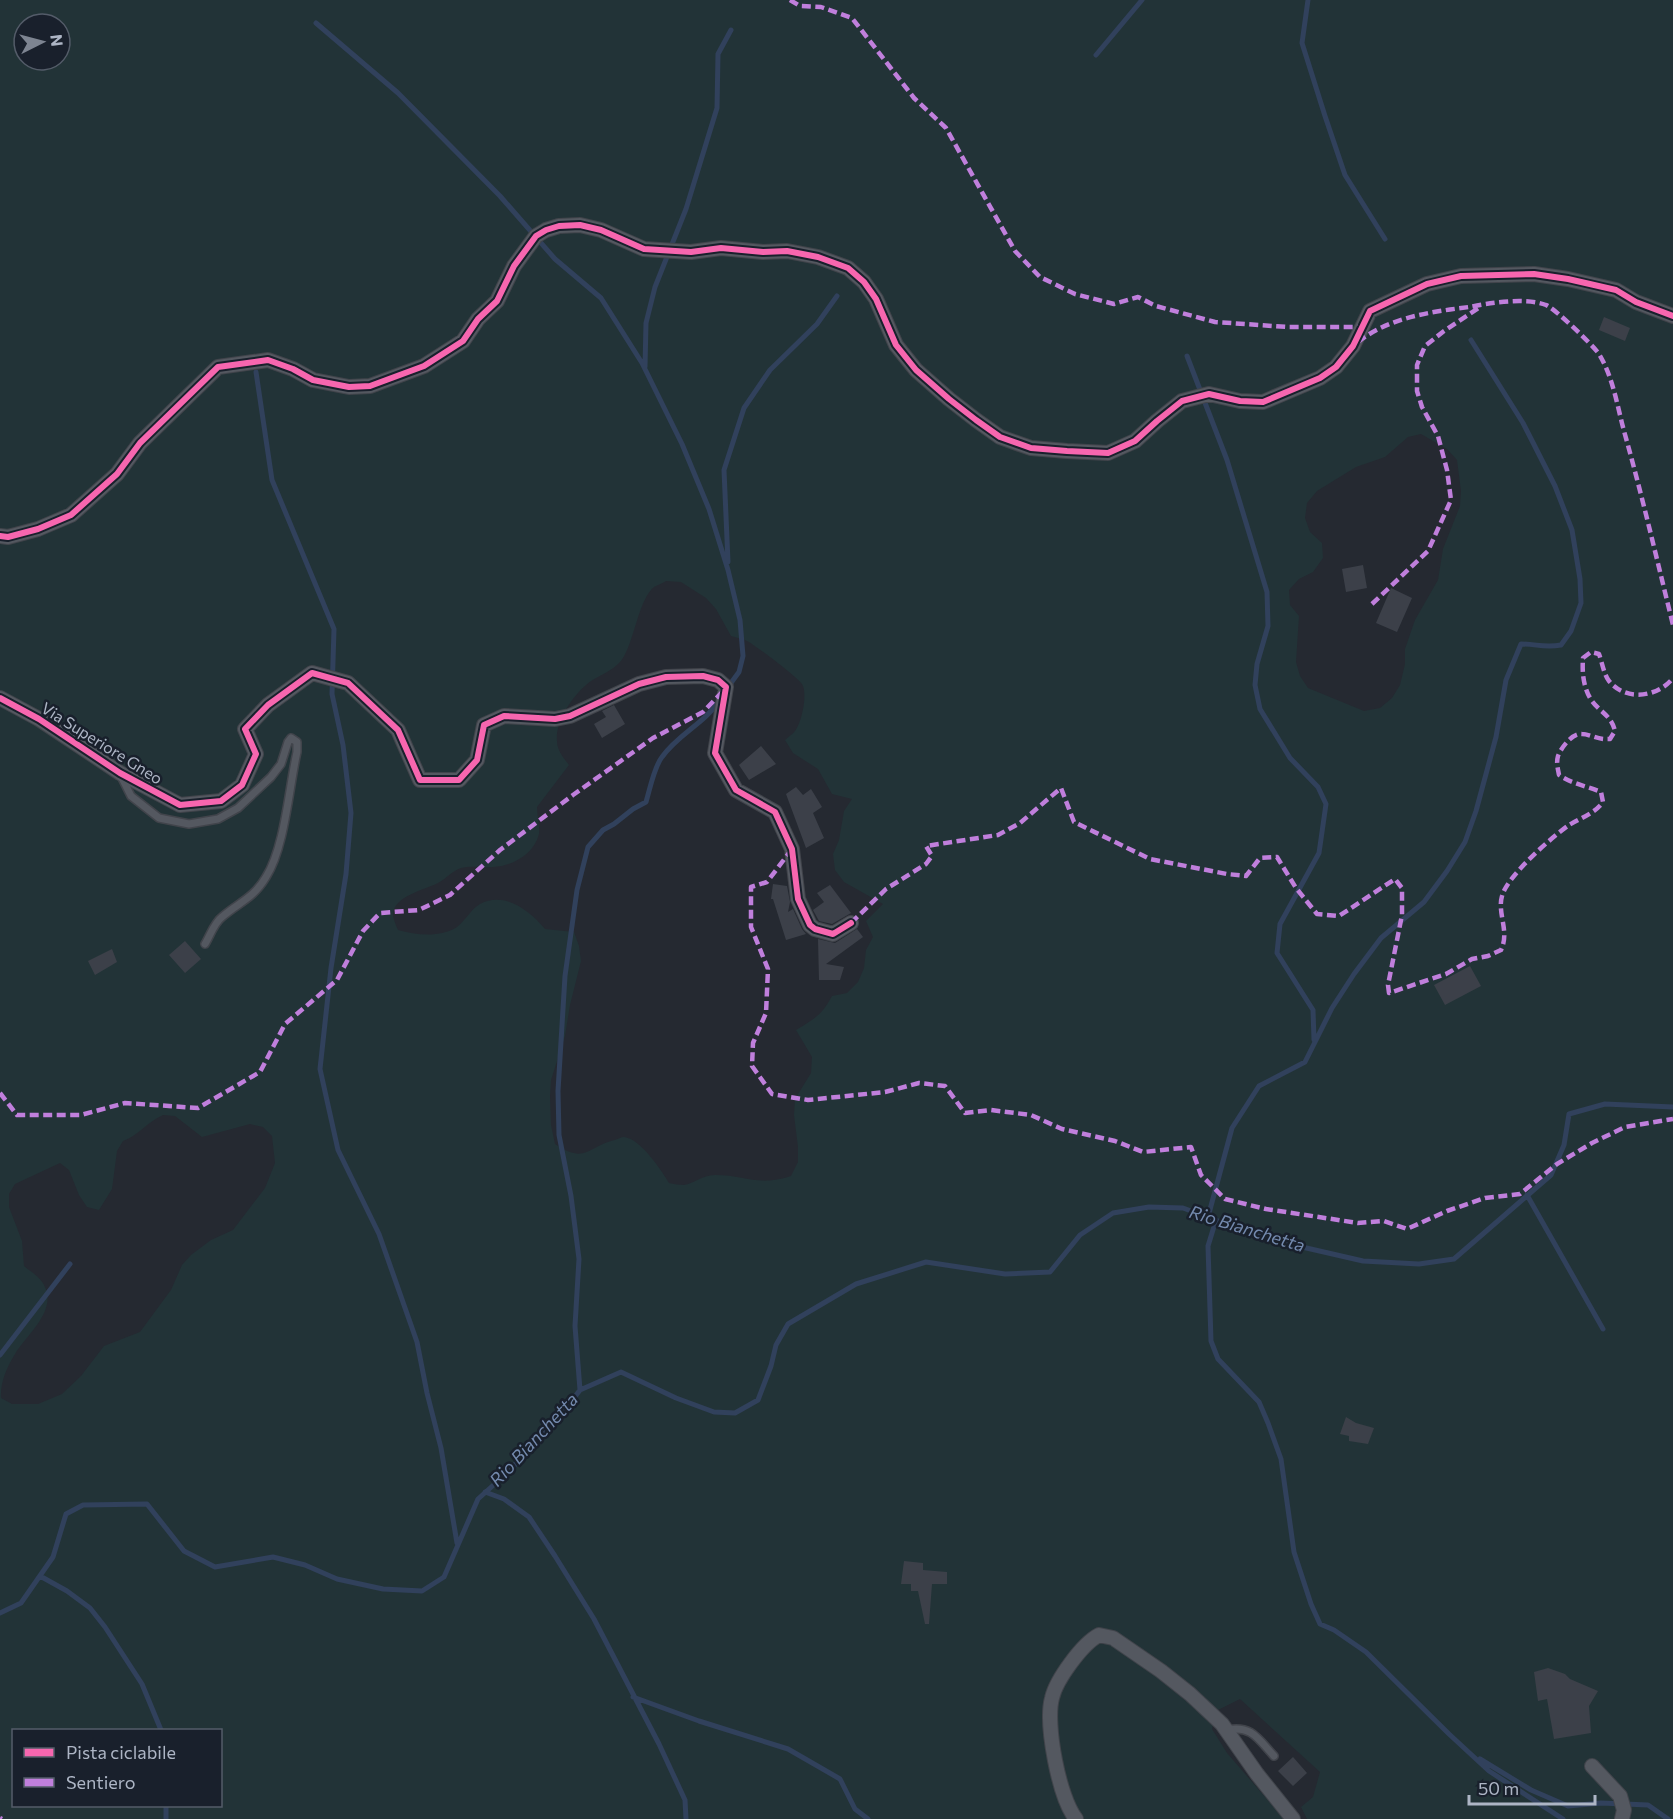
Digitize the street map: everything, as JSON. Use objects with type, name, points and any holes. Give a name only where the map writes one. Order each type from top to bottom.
[{"type":"street","points":[[0,536],[8,537],[39,529],[71,515],[117,474],[140,443],[218,367],[268,360],[293,369],[313,380],[349,387],[370,386],[424,366],[463,341],[477,319],[497,301],[514,266],[536,236],[559,226],[580,225],[602,230],[644,249],[691,252],[721,248],[763,252],[787,251],[818,257],[848,268],[864,282],[876,299],[896,345],[916,370],[949,399],[1000,437],[1030,448],[1066,452],[1108,453],[1135,441],[1182,401],[1209,394],[1239,401],[1263,402],[1320,378],[1336,367],[1353,346],[1370,311],[1427,284],[1461,276],[1534,274],[1568,279],[1616,290],[1636,302],[1673,316]]},
{"type":"street","name":"Via Superiore Gneo","points":[[0,699],[39,719],[120,773],[180,805],[221,801],[242,785],[256,754],[245,729],[268,705],[312,673],[348,683],[398,730],[420,780],[459,780],[477,760],[484,724],[504,716],[555,719],[570,716],[639,684],[666,677],[703,676],[718,680],[726,687],[715,753],[736,790],[775,812],[792,849],[798,899],[810,925],[815,929],[833,934],[851,923]]},
{"type":"street","points":[[1076,1819],[1063,1795],[1052,1742],[1049,1710],[1056,1686],[1077,1655],[1099,1635],[1113,1638],[1161,1671],[1222,1724],[1257,1774],[1293,1819]]},
{"type":"street","points":[[1592,1767],[1620,1796],[1624,1809],[1622,1819]]},
{"type":"lane","name":"Via Superiore Gneo","points":[[120,773],[131,796],[159,818],[189,824],[218,819],[238,808],[256,792],[280,764],[291,738],[297,742],[277,852],[267,877],[249,898],[220,917],[205,944]]},
{"type":"lane","points":[[1227,1730],[1239,1728],[1251,1732],[1274,1756]]},
{"type":"shaded area","points":[[0,0],[1673,0],[1673,1819],[1307,1819],[1301,1807],[1313,1797],[1320,1772],[1240,1699],[1216,1711],[1212,1729],[1227,1753],[1284,1819],[0,1819]],"holes":[[[1421,434],[1447,449],[1457,460],[1461,491],[1460,506],[1443,549],[1438,580],[1415,620],[1405,649],[1405,664],[1400,685],[1392,698],[1380,708],[1364,711],[1308,688],[1300,676],[1296,662],[1299,616],[1290,605],[1289,590],[1299,579],[1313,572],[1323,558],[1322,543],[1310,532],[1305,518],[1307,503],[1317,491],[1356,467],[1385,457],[1408,437]],[[666,581],[681,582],[706,598],[716,609],[731,636],[749,642],[795,677],[803,686],[802,715],[798,727],[785,740],[793,753],[818,769],[832,794],[852,799],[844,811],[839,840],[833,854],[835,870],[844,882],[883,904],[866,921],[873,937],[866,950],[864,968],[858,982],[847,993],[832,996],[817,1016],[796,1030],[812,1057],[811,1073],[795,1099],[798,1162],[791,1176],[779,1179],[760,1181],[715,1175],[706,1176],[684,1185],[669,1183],[644,1149],[630,1139],[622,1137],[580,1154],[565,1150],[555,1144],[551,1125],[551,1080],[565,1036],[581,961],[574,932],[545,929],[524,910],[508,901],[499,900],[480,904],[457,927],[443,933],[420,934],[398,930],[393,916],[394,909],[403,899],[438,883],[458,869],[501,866],[522,858],[528,853],[539,834],[537,807],[569,765],[557,744],[557,734],[570,703],[590,682],[615,667],[623,658],[640,610],[654,587]],[[163,1115],[175,1116],[202,1137],[250,1124],[263,1127],[272,1136],[275,1163],[265,1188],[233,1230],[211,1240],[182,1265],[171,1290],[140,1332],[104,1346],[81,1376],[62,1394],[38,1404],[12,1404],[1,1398],[9,1364],[39,1322],[47,1304],[44,1285],[24,1266],[22,1241],[9,1207],[9,1194],[15,1184],[60,1163],[69,1170],[79,1195],[87,1207],[99,1210],[112,1189],[117,1151],[123,1141]]]},
{"type":"building","points":[[1604,317],[1630,328],[1625,341],[1599,330]]},
{"type":"building","points":[[1363,565],[1367,588],[1346,592],[1342,569]]},
{"type":"building","points":[[1391,588],[1412,598],[1397,632],[1376,623]]},
{"type":"building","points":[[614,705],[625,724],[602,738],[594,724],[606,717],[602,711]]},
{"type":"building","points":[[761,746],[776,764],[749,780],[739,765]]},
{"type":"building","points":[[796,787],[803,795],[811,789],[822,807],[813,813],[824,838],[806,848],[786,794]]},
{"type":"building","points":[[773,884],[787,886],[790,902],[788,912],[793,909],[806,934],[786,940],[773,899],[771,899]]},
{"type":"building","points":[[830,885],[851,913],[832,924],[819,921],[813,910],[824,902],[817,893]]},
{"type":"building","points":[[857,929],[863,937],[826,964],[844,967],[840,980],[819,980],[818,939],[835,943]]},
{"type":"building","points":[[185,941],[201,959],[185,973],[169,955]]},
{"type":"building","points":[[112,949],[117,962],[95,975],[88,961]]},
{"type":"building","points":[[1470,966],[1481,986],[1445,1005],[1434,985]]},
{"type":"building","points":[[1346,1417],[1356,1423],[1374,1428],[1368,1444],[1349,1441],[1349,1436],[1340,1434]]},
{"type":"building","points":[[904,1561],[923,1563],[923,1570],[947,1572],[947,1584],[932,1584],[929,1624],[925,1624],[918,1591],[911,1591],[911,1584],[901,1584]]},
{"type":"building","points":[[1548,1668],[1598,1691],[1589,1706],[1591,1733],[1554,1739],[1547,1699],[1538,1701],[1534,1672]]},
{"type":"building","points":[[1293,1757],[1307,1773],[1293,1786],[1278,1771]]},
{"type":"waterway","points":[[1096,55],[1142,0]]},
{"type":"waterway","points":[[1308,0],[1302,43],[1325,116],[1345,175],[1385,239]]},
{"type":"waterway","points":[[316,23],[398,93],[500,196],[555,259],[601,298],[642,363],[682,444],[709,509],[728,570],[740,620],[743,656],[739,672],[728,687]]},
{"type":"waterway","points":[[645,367],[646,323],[655,287],[686,209],[717,108],[718,54],[731,30]]},
{"type":"waterway","points":[[728,562],[724,470],[744,408],[770,370],[817,324],[837,296]]},
{"type":"waterway","points":[[1208,1217],[1232,1128],[1259,1086],[1305,1062],[1332,1008],[1354,974],[1381,938],[1424,902],[1465,842],[1496,737],[1506,680],[1521,644],[1561,645],[1571,631],[1581,603],[1580,579],[1572,530],[1555,486],[1523,423],[1471,340]]},
{"type":"waterway","points":[[1187,356],[1227,460],[1267,592],[1268,626],[1257,664],[1255,685],[1260,709],[1290,758],[1318,787],[1326,804],[1319,853],[1280,924],[1277,953],[1313,1010],[1314,1040]]},
{"type":"waterway","points":[[256,372],[272,480],[334,629],[332,694],[343,745],[351,813],[346,874],[331,968],[320,1069],[338,1150],[379,1234],[417,1342],[441,1448],[457,1543]]},
{"type":"waterway","points":[[580,1390],[575,1326],[579,1259],[571,1196],[559,1135],[558,1091],[565,976],[577,890],[588,847],[603,830],[646,802],[659,761],[668,749],[706,716],[720,700]]},
{"type":"waterway","name":"Rio Bianchetta","points":[[0,1613],[21,1603],[53,1557],[66,1514],[83,1505],[147,1504],[184,1551],[215,1567],[273,1557],[305,1565],[337,1579],[383,1589],[422,1591],[444,1577],[478,1499],[508,1472],[561,1415],[580,1390],[621,1372],[676,1398],[714,1412],[735,1413],[758,1400],[776,1345],[788,1324],[856,1284],[926,1262],[1005,1274],[1050,1272],[1080,1235],[1113,1213],[1149,1207],[1183,1208],[1267,1239],[1363,1261],[1419,1264],[1454,1259],[1551,1175],[1564,1145],[1569,1114],[1605,1104],[1673,1107]]},
{"type":"waterway","points":[[1527,1195],[1603,1329]]},
{"type":"waterway","points":[[1216,1220],[1208,1246],[1211,1341],[1218,1359],[1259,1402],[1268,1423],[1281,1459],[1294,1552],[1320,1624],[1334,1630],[1366,1652],[1489,1771],[1563,1819]]},
{"type":"waterway","points":[[0,1355],[70,1264]]},
{"type":"waterway","points":[[485,1492],[504,1499],[529,1517],[594,1619],[659,1744],[685,1800],[686,1819]]},
{"type":"waterway","points":[[40,1576],[67,1591],[90,1608],[105,1627],[142,1684],[161,1729]]},
{"type":"waterway","points":[[633,1697],[788,1749],[840,1779],[855,1809],[868,1819]]},
{"type":"waterway","points":[[1480,1759],[1531,1790],[1568,1806],[1601,1803],[1648,1805],[1668,1819]]},
{"type":"waterway","points":[[166,1807],[166,1819]]},
{"type":"marked path","points":[[790,0],[800,6],[821,7],[852,18],[914,98],[946,128],[1015,251],[1040,277],[1075,294],[1114,304],[1138,297],[1156,306],[1215,322],[1288,327],[1361,327]]},
{"type":"marked path","points":[[1358,342],[1397,321],[1497,302],[1538,303],[1550,307],[1565,319],[1599,354],[1611,382],[1673,625]]},
{"type":"marked path","points":[[1372,604],[1428,551],[1451,500],[1447,470],[1438,436],[1422,407],[1417,391],[1417,365],[1425,346],[1480,307]]},
{"type":"marked path","points":[[851,923],[886,889],[926,864],[932,856],[926,846],[998,835],[1020,823],[1061,788],[1074,822],[1150,859],[1246,876],[1260,858],[1277,857],[1296,888],[1317,914],[1339,916],[1395,879],[1402,888],[1402,915],[1388,985],[1389,993],[1446,974],[1472,959],[1488,956],[1501,950],[1504,936],[1502,896],[1512,878],[1552,838],[1592,812],[1603,802],[1601,792],[1564,778],[1559,775],[1557,766],[1559,753],[1574,736],[1585,734],[1610,739],[1615,731],[1611,721],[1592,701],[1587,691],[1583,674],[1583,658],[1591,652],[1599,654],[1609,681],[1624,692],[1651,693],[1673,678]]},
{"type":"marked path","points":[[0,1093],[17,1115],[81,1115],[125,1103],[198,1108],[260,1072],[285,1024],[337,980],[363,931],[380,913],[419,910],[450,895],[500,850],[573,795],[653,738],[703,712],[725,689]]},
{"type":"marked path","points":[[792,849],[767,882],[751,887],[751,927],[768,969],[766,1013],[753,1043],[752,1066],[772,1094],[808,1100],[885,1092],[919,1083],[945,1086],[965,1113],[991,1110],[1031,1115],[1062,1129],[1115,1141],[1143,1152],[1191,1147],[1201,1175],[1225,1199],[1266,1209],[1358,1223],[1384,1221],[1407,1229],[1447,1211],[1485,1198],[1520,1194],[1557,1164],[1625,1127],[1673,1119]]},
{"type":"cycle path","points":[[0,536],[8,537],[38,529],[71,515],[117,474],[140,443],[218,367],[268,360],[293,369],[313,380],[349,387],[370,386],[424,366],[463,341],[478,319],[497,301],[514,266],[536,236],[559,226],[580,225],[601,230],[644,249],[691,252],[721,248],[763,252],[787,251],[818,257],[848,268],[864,282],[876,299],[896,345],[916,370],[949,399],[1000,437],[1031,448],[1067,451],[1108,453],[1135,441],[1182,401],[1209,394],[1240,401],[1263,402],[1320,378],[1336,367],[1353,346],[1370,311],[1427,284],[1461,276],[1534,274],[1568,279],[1616,290],[1636,302],[1673,316]]},
{"type":"cycle path","points":[[0,698],[39,719],[120,773],[180,805],[221,801],[242,785],[256,754],[245,729],[268,705],[312,673],[348,683],[398,730],[420,780],[459,780],[477,760],[484,725],[504,716],[555,719],[570,716],[639,684],[666,677],[703,676],[718,680],[726,687],[715,753],[736,790],[775,812],[792,849],[798,899],[810,925],[815,929],[833,934],[851,923]]}]
